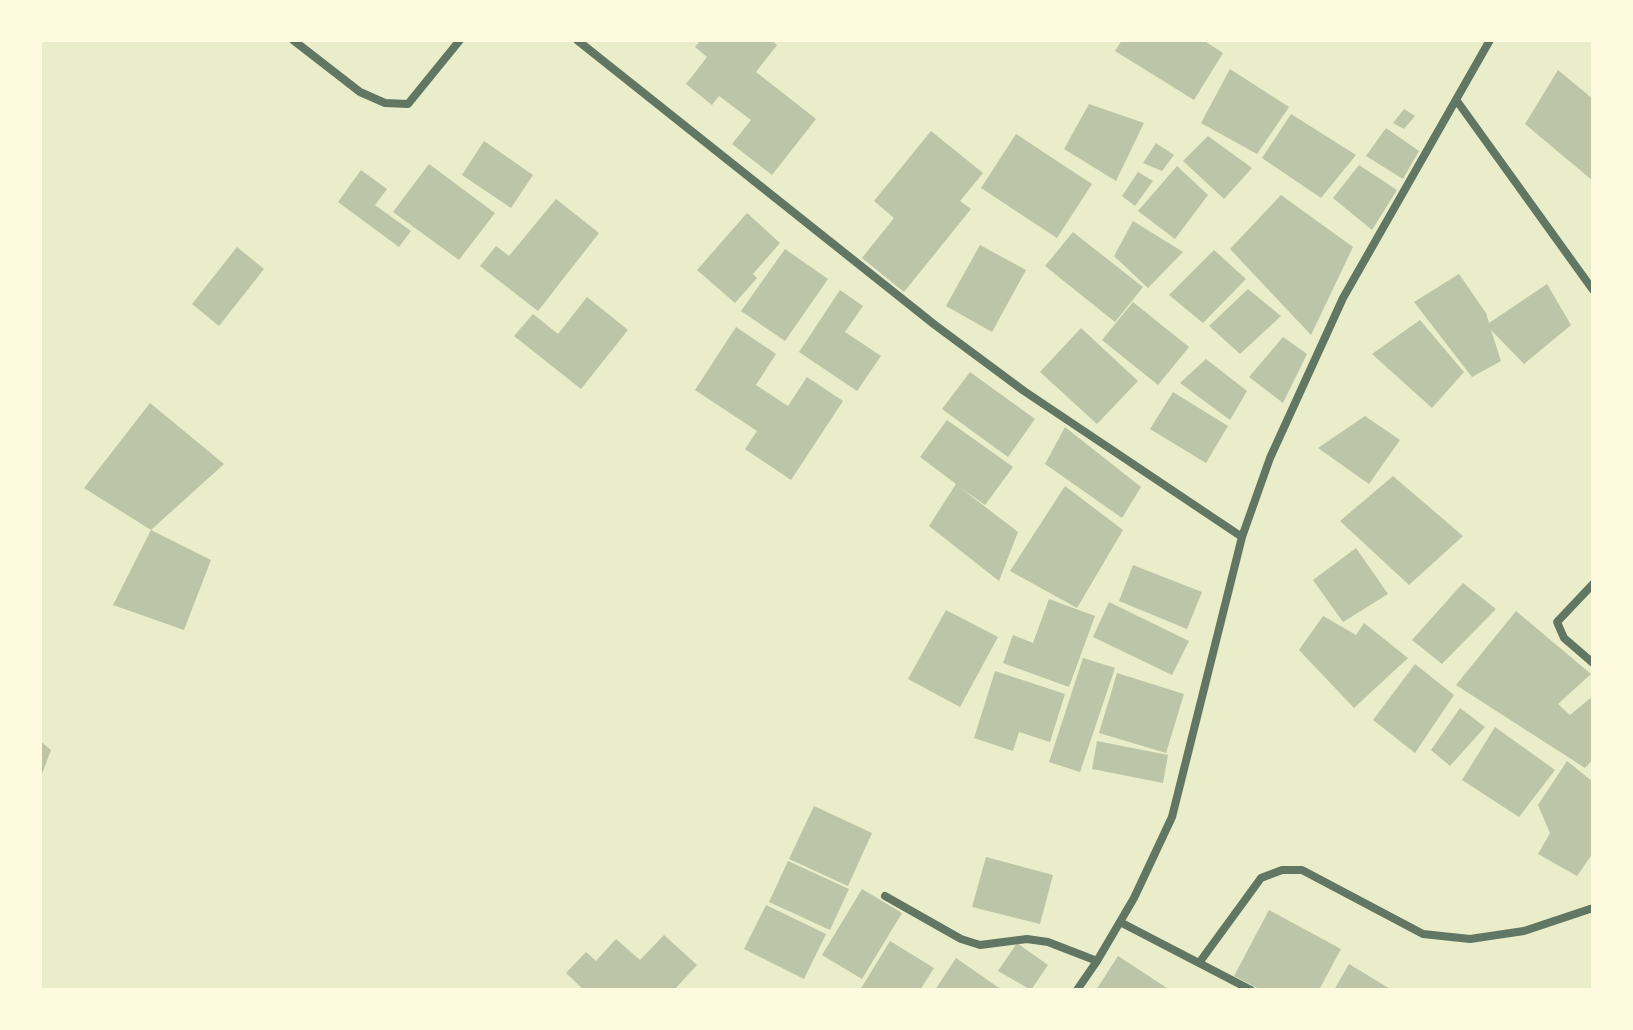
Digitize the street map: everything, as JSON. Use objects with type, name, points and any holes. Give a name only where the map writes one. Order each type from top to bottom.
[{"type":"street","points":[[293,40],[360,92],[385,103],[408,104],[460,40]]},
{"type":"street","points":[[577,40],[935,325],[1024,391],[1242,537]]},
{"type":"street","points":[[1077,990],[1120,922],[1172,817],[1242,537],[1270,458],[1343,298],[1490,40]]},
{"type":"street","points":[[1457,101],[1593,290]]},
{"type":"street","points":[[1593,584],[1557,622],[1564,638],[1593,663]]},
{"type":"street","points":[[1199,963],[1261,878],[1282,870],[1302,870],[1423,934],[1470,939],[1524,931],[1593,908]]},
{"type":"street","points":[[885,896],[961,939],[980,945],[1027,939],[1048,942],[1097,961]]},
{"type":"street","points":[[1120,922],[1251,990]]},
{"type":"building","points":[[701,40],[771,40],[777,45],[756,72],[816,119],[772,175],[732,144],[751,120],[719,96],[712,105],[686,84],[707,57],[695,47]]},
{"type":"building","points":[[1122,40],[1203,40],[1223,53],[1194,100],[1115,51]]},
{"type":"building","points":[[1230,69],[1289,107],[1257,154],[1201,123]]},
{"type":"building","points":[[1558,70],[1593,99],[1593,181],[1525,124]]},
{"type":"building","points":[[1089,104],[1144,123],[1116,181],[1064,149]]},
{"type":"building","points":[[1404,109],[1415,116],[1404,129],[1393,123]]},
{"type":"building","points":[[1291,114],[1356,155],[1321,198],[1262,158]]},
{"type":"building","points":[[1386,128],[1419,151],[1403,179],[1366,156]]},
{"type":"building","points":[[931,131],[983,173],[960,201],[971,209],[904,292],[862,258],[894,218],[874,201]]},
{"type":"building","points":[[1016,134],[1092,184],[1057,238],[981,188]]},
{"type":"building","points":[[1208,136],[1252,168],[1224,199],[1183,161]]},
{"type":"building","points":[[484,141],[533,175],[511,208],[462,175]]},
{"type":"building","points":[[1156,143],[1174,155],[1162,171],[1143,163]]},
{"type":"building","points":[[429,164],[495,213],[459,260],[393,212]]},
{"type":"building","points":[[1359,165],[1397,190],[1372,230],[1333,198]]},
{"type":"building","points":[[1177,166],[1208,195],[1175,239],[1138,211]]},
{"type":"building","points":[[361,170],[387,189],[375,205],[411,231],[399,247],[338,202]]},
{"type":"building","points":[[1138,172],[1153,181],[1135,206],[1122,196]]},
{"type":"building","points":[[1281,195],[1353,247],[1311,335],[1230,249]]},
{"type":"building","points":[[556,199],[599,233],[538,311],[480,266],[496,246],[509,256]]},
{"type":"building","points":[[747,213],[780,243],[753,274],[757,278],[735,303],[697,270]]},
{"type":"building","points":[[1133,221],[1183,252],[1148,288],[1114,256]]},
{"type":"building","points":[[1073,232],[1143,287],[1115,322],[1045,266]]},
{"type":"building","points":[[980,245],[1026,270],[992,332],[946,306]]},
{"type":"building","points":[[237,247],[264,269],[219,326],[192,304]]},
{"type":"building","points":[[785,249],[828,279],[785,341],[741,311]]},
{"type":"building","points":[[1214,250],[1246,279],[1203,323],[1169,295]]},
{"type":"building","points":[[1459,274],[1486,313],[1489,323],[1547,284],[1571,325],[1524,364],[1491,330],[1501,361],[1472,377],[1414,302]]},
{"type":"building","points":[[1248,289],[1281,316],[1240,354],[1209,326]]},
{"type":"building","points":[[840,290],[863,306],[845,332],[881,356],[857,391],[799,352]]},
{"type":"building","points":[[587,297],[628,330],[581,389],[514,336],[533,314],[558,334]]},
{"type":"building","points":[[1133,302],[1189,347],[1158,385],[1102,340]]},
{"type":"building","points":[[1420,320],[1464,372],[1432,408],[1372,354]]},
{"type":"building","points":[[736,327],[776,354],[756,385],[788,406],[807,377],[843,401],[791,480],[745,449],[757,431],[695,390]]},
{"type":"building","points":[[1081,328],[1138,381],[1097,424],[1040,372]]},
{"type":"building","points":[[1283,337],[1307,354],[1283,403],[1249,377]]},
{"type":"building","points":[[1206,359],[1247,391],[1230,420],[1180,383]]},
{"type":"building","points":[[970,372],[1035,419],[1008,457],[942,409]]},
{"type":"building","points":[[1173,392],[1228,426],[1206,463],[1150,429]]},
{"type":"building","points":[[150,403],[224,464],[151,530],[84,488]]},
{"type":"building","points":[[1365,416],[1400,440],[1369,484],[1318,448]]},
{"type":"building","points":[[947,420],[1013,467],[985,505],[958,486],[1018,532],[999,581],[929,526],[956,484],[920,457]]},
{"type":"building","points":[[1065,427],[1141,487],[1122,518],[1045,464]]},
{"type":"building","points":[[1393,476],[1463,536],[1409,585],[1340,521]]},
{"type":"building","points":[[1065,486],[1123,530],[1077,608],[1010,571]]},
{"type":"building","points":[[151,530],[211,560],[184,630],[113,605]]},
{"type":"building","points":[[1356,548],[1388,594],[1343,622],[1313,580]]},
{"type":"building","points":[[1133,565],[1202,592],[1187,629],[1119,601]]},
{"type":"building","points":[[1463,583],[1496,609],[1442,664],[1412,640]]},
{"type":"building","points":[[1049,599],[1095,616],[1069,687],[1003,663],[1013,635],[1033,643]]},
{"type":"building","points":[[1109,602],[1189,641],[1172,675],[1093,637]]},
{"type":"building","points":[[946,610],[998,637],[960,707],[908,679]]},
{"type":"building","points":[[1516,611],[1591,674],[1558,704],[1570,715],[1593,696],[1593,759],[1585,768],[1456,685]]},
{"type":"building","points":[[1323,616],[1356,635],[1364,623],[1408,658],[1354,708],[1299,650]]},
{"type":"building","points":[[1083,658],[1115,668],[1080,772],[1049,762]]},
{"type":"building","points":[[1415,664],[1454,695],[1415,753],[1373,720]]},
{"type":"building","points":[[995,671],[1065,694],[1050,742],[1019,732],[1013,751],[974,738]]},
{"type":"building","points":[[1117,673],[1184,694],[1166,753],[1099,733]]},
{"type":"building","points":[[1460,708],[1485,727],[1450,766],[1431,750]]},
{"type":"building","points":[[1495,727],[1555,770],[1519,817],[1462,780]]},
{"type":"building","points":[[40,741],[51,750],[40,779]]},
{"type":"building","points":[[1097,741],[1168,755],[1163,783],[1092,769]]},
{"type":"building","points":[[1567,761],[1593,782],[1593,853],[1577,876],[1538,854],[1550,833],[1538,805]]},
{"type":"building","points":[[814,806],[872,833],[848,886],[789,859]]},
{"type":"building","points":[[986,857],[1053,875],[1040,924],[972,907]]},
{"type":"building","points":[[788,861],[849,889],[830,930],[769,902]]},
{"type":"building","points":[[862,889],[902,913],[862,979],[822,955]]},
{"type":"building","points":[[766,905],[826,934],[804,979],[744,949]]},
{"type":"building","points":[[1269,910],[1341,949],[1319,990],[1261,990],[1234,976]]},
{"type":"building","points":[[664,935],[697,965],[674,990],[584,990],[566,973],[586,952],[596,961],[616,939],[640,960]]},
{"type":"building","points":[[890,941],[934,968],[920,990],[860,990]]},
{"type":"building","points":[[1017,943],[1048,965],[1031,990],[998,971]]},
{"type":"building","points":[[1118,956],[1170,990],[1096,990]]},
{"type":"building","points":[[956,958],[1002,990],[935,990]]},
{"type":"building","points":[[1349,964],[1392,990],[1334,990]]}]
